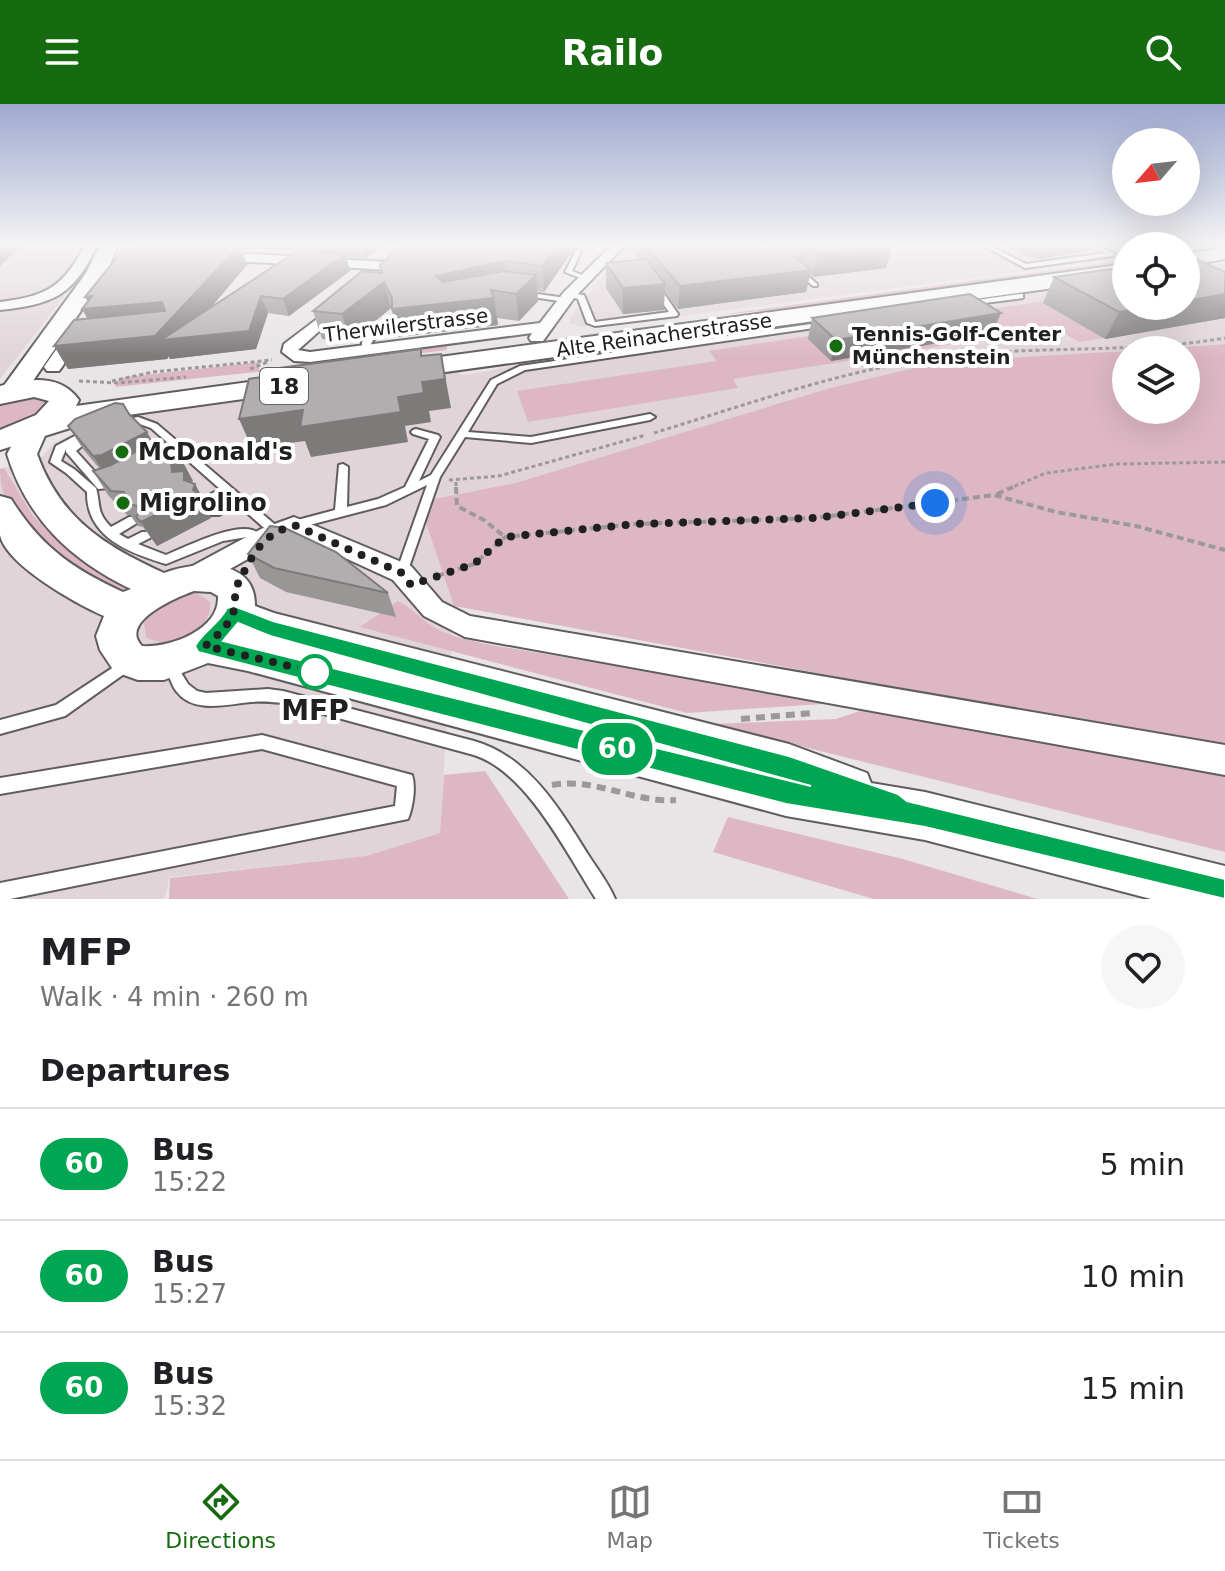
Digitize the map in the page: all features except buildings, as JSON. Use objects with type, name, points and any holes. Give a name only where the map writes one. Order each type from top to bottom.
[{"type":"main road","points":[[6,393],[89,283]]},
{"type":"main road","name":"Alte Reinacherstrasse","points":[[6,393],[49,389],[61,379],[106,392],[285,376],[530,339],[802,315],[1037,283]]},
{"type":"main road","name":"Alte Reinacherstrasse","points":[[0,440],[98,410],[530,339]]},
{"type":"main road","points":[[61,379],[62,406],[38,426],[22,454],[40,502],[89,551],[116,568],[177,582],[212,577],[226,582],[234,602],[270,628],[789,766],[925,816]]},
{"type":"main road","points":[[0,507],[5,519],[29,550],[59,575],[129,611]]},
{"type":"main road","points":[[177,582],[129,611],[119,626],[116,640],[121,652],[132,660],[166,662],[248,654],[786,793],[925,816],[1225,892]]},
{"type":"main road","points":[[190,660],[228,625],[234,602]]},
{"type":"street","points":[[0,306],[50,298],[69,283]]},
{"type":"street","name":"Therwilerstrasse","points":[[367,283],[290,347],[290,352],[310,357],[488,335],[530,339]]},
{"type":"street","points":[[530,339],[584,283]]},
{"type":"street","points":[[61,379],[89,314]]},
{"type":"street","points":[[234,602],[277,533]]},
{"type":"street","points":[[177,582],[277,533],[407,579],[433,609],[465,626],[1225,760]]},
{"type":"lane","points":[[522,294],[581,297],[591,323],[674,314],[652,283]]},
{"type":"lane","points":[[944,307],[1020,296]]},
{"type":"lane","points":[[407,579],[435,477],[494,382],[523,368],[838,322]]},
{"type":"lane","points":[[365,350],[366,342],[380,329],[392,327]]},
{"type":"lane","points":[[462,434],[531,440],[650,417]]},
{"type":"lane","points":[[277,533],[228,490],[208,481],[154,426],[138,420],[67,441],[55,454],[55,462],[92,491],[89,505],[95,519],[109,533],[143,552],[166,560],[221,537],[277,533],[382,502],[435,477]]},
{"type":"lane","points":[[154,426],[149,435],[168,453]]},
{"type":"lane","points":[[102,430],[70,450],[102,487],[121,484],[135,477]]},
{"type":"lane","points":[[408,489],[435,437],[416,432]]},
{"type":"lane","points":[[341,512],[343,467]]},
{"type":"lane","points":[[206,502],[228,490]]},
{"type":"lane","points":[[215,512],[239,499]]},
{"type":"lane","points":[[109,533],[133,520]]},
{"type":"lane","points":[[128,544],[146,535]]},
{"type":"lane","points":[[143,552],[155,545]]},
{"type":"lane","points":[[0,727],[60,711],[132,660]]},
{"type":"lane","points":[[190,660],[180,689],[190,698],[207,701],[234,696],[278,696],[494,755],[535,790],[606,899]]},
{"type":"lane","points":[[0,786],[262,742],[406,781],[402,813],[0,892]]},
{"type":"path","points":[[435,477],[456,482],[499,476],[812,385],[921,361],[980,353],[1142,347],[1225,338]]},
{"type":"path","points":[[110,382],[123,376],[272,360]]},
{"type":"path","points":[[61,379],[86,383],[174,377],[216,380]]},
{"type":"path","points":[[407,579],[474,564],[505,537],[636,524],[815,518],[994,495],[1046,473],[1117,464],[1225,462]]},
{"type":"path","points":[[456,482],[457,506],[484,520],[505,537]]},
{"type":"path","points":[[994,495],[1056,512],[1136,526],[1225,550]]},
{"type":"path","points":[[732,719],[833,712],[857,696]]},
{"type":"path","points":[[535,790],[569,779],[660,801],[674,801],[683,795]]},
{"type":"shaded area","points":[[0,283],[75,283],[0,379]]},
{"type":"shaded area","points":[[597,283],[934,283],[582,327],[570,323],[569,319]]},
{"type":"shaded area","points":[[955,283],[992,283],[838,304],[718,315]]},
{"type":"shaded area","points":[[1082,283],[1112,283],[1112,320],[1200,320],[1200,283],[1225,283],[1225,344],[1200,346],[1200,336],[1112,336],[1112,352],[830,388],[515,483],[420,502],[454,606],[440,833],[366,856],[170,877],[164,899],[0,899],[0,469],[42,457],[54,443],[107,418],[459,370],[460,375],[489,371],[559,355]]},
{"type":"shaded area","name":"Tennis-Golf-Center Münchenstein","points":[[1215,283],[1225,283],[1225,318],[1079,342],[1055,328],[733,379],[738,388],[528,422],[517,391],[717,361],[709,351],[1112,291],[1112,320],[1200,320],[1200,295]]},
{"type":"shaded area","points":[[1225,344],[1225,748],[454,606],[419,502],[515,483],[830,388],[940,362],[1112,352],[1112,424],[1200,424],[1200,346]]},
{"type":"shaded area","points":[[447,346],[447,350],[115,387],[118,380],[126,377],[260,362],[259,370]]},
{"type":"shaded area","points":[[24,396],[43,398],[48,407],[44,413],[0,433],[0,401]]},
{"type":"shaded area","points":[[4,468],[33,516],[63,546],[138,591],[126,601],[65,563],[27,532],[3,492],[0,469]]},
{"type":"shaded area","points":[[198,594],[210,602],[205,622],[198,630],[166,642],[146,637],[144,623],[160,605],[174,597]]},
{"type":"shaded area","points":[[398,601],[435,628],[477,642],[837,703],[687,713],[360,627]]},
{"type":"shaded area","points":[[866,709],[1225,772],[1225,852],[712,724],[836,719]]},
{"type":"shaded area","points":[[485,771],[569,899],[169,899],[170,878],[366,856],[440,833],[444,775]]},
{"type":"shaded area","points":[[728,817],[903,859],[1037,899],[874,899],[713,852]]},
{"type":"bus line","name":"60","points":[[898,806],[789,766],[270,628],[234,614],[228,625],[205,646],[248,654],[786,793],[925,816],[1225,892]]},
{"type":"place","name":"Tennis-Golf-Center Münchenstein","points":[[836,346]]},
{"type":"place","name":"McDonald's","points":[[122,452]]},
{"type":"place","name":"Migrolino","points":[[123,503]]},
{"type":"place","name":"MFP","points":[[315,672]]},
{"type":"route","points":[[315,672],[205,646],[228,625],[234,614],[237,601],[234,591],[262,541],[275,531],[294,525],[402,573],[411,585],[474,564],[505,537],[636,524],[815,518],[935,503]]}]
